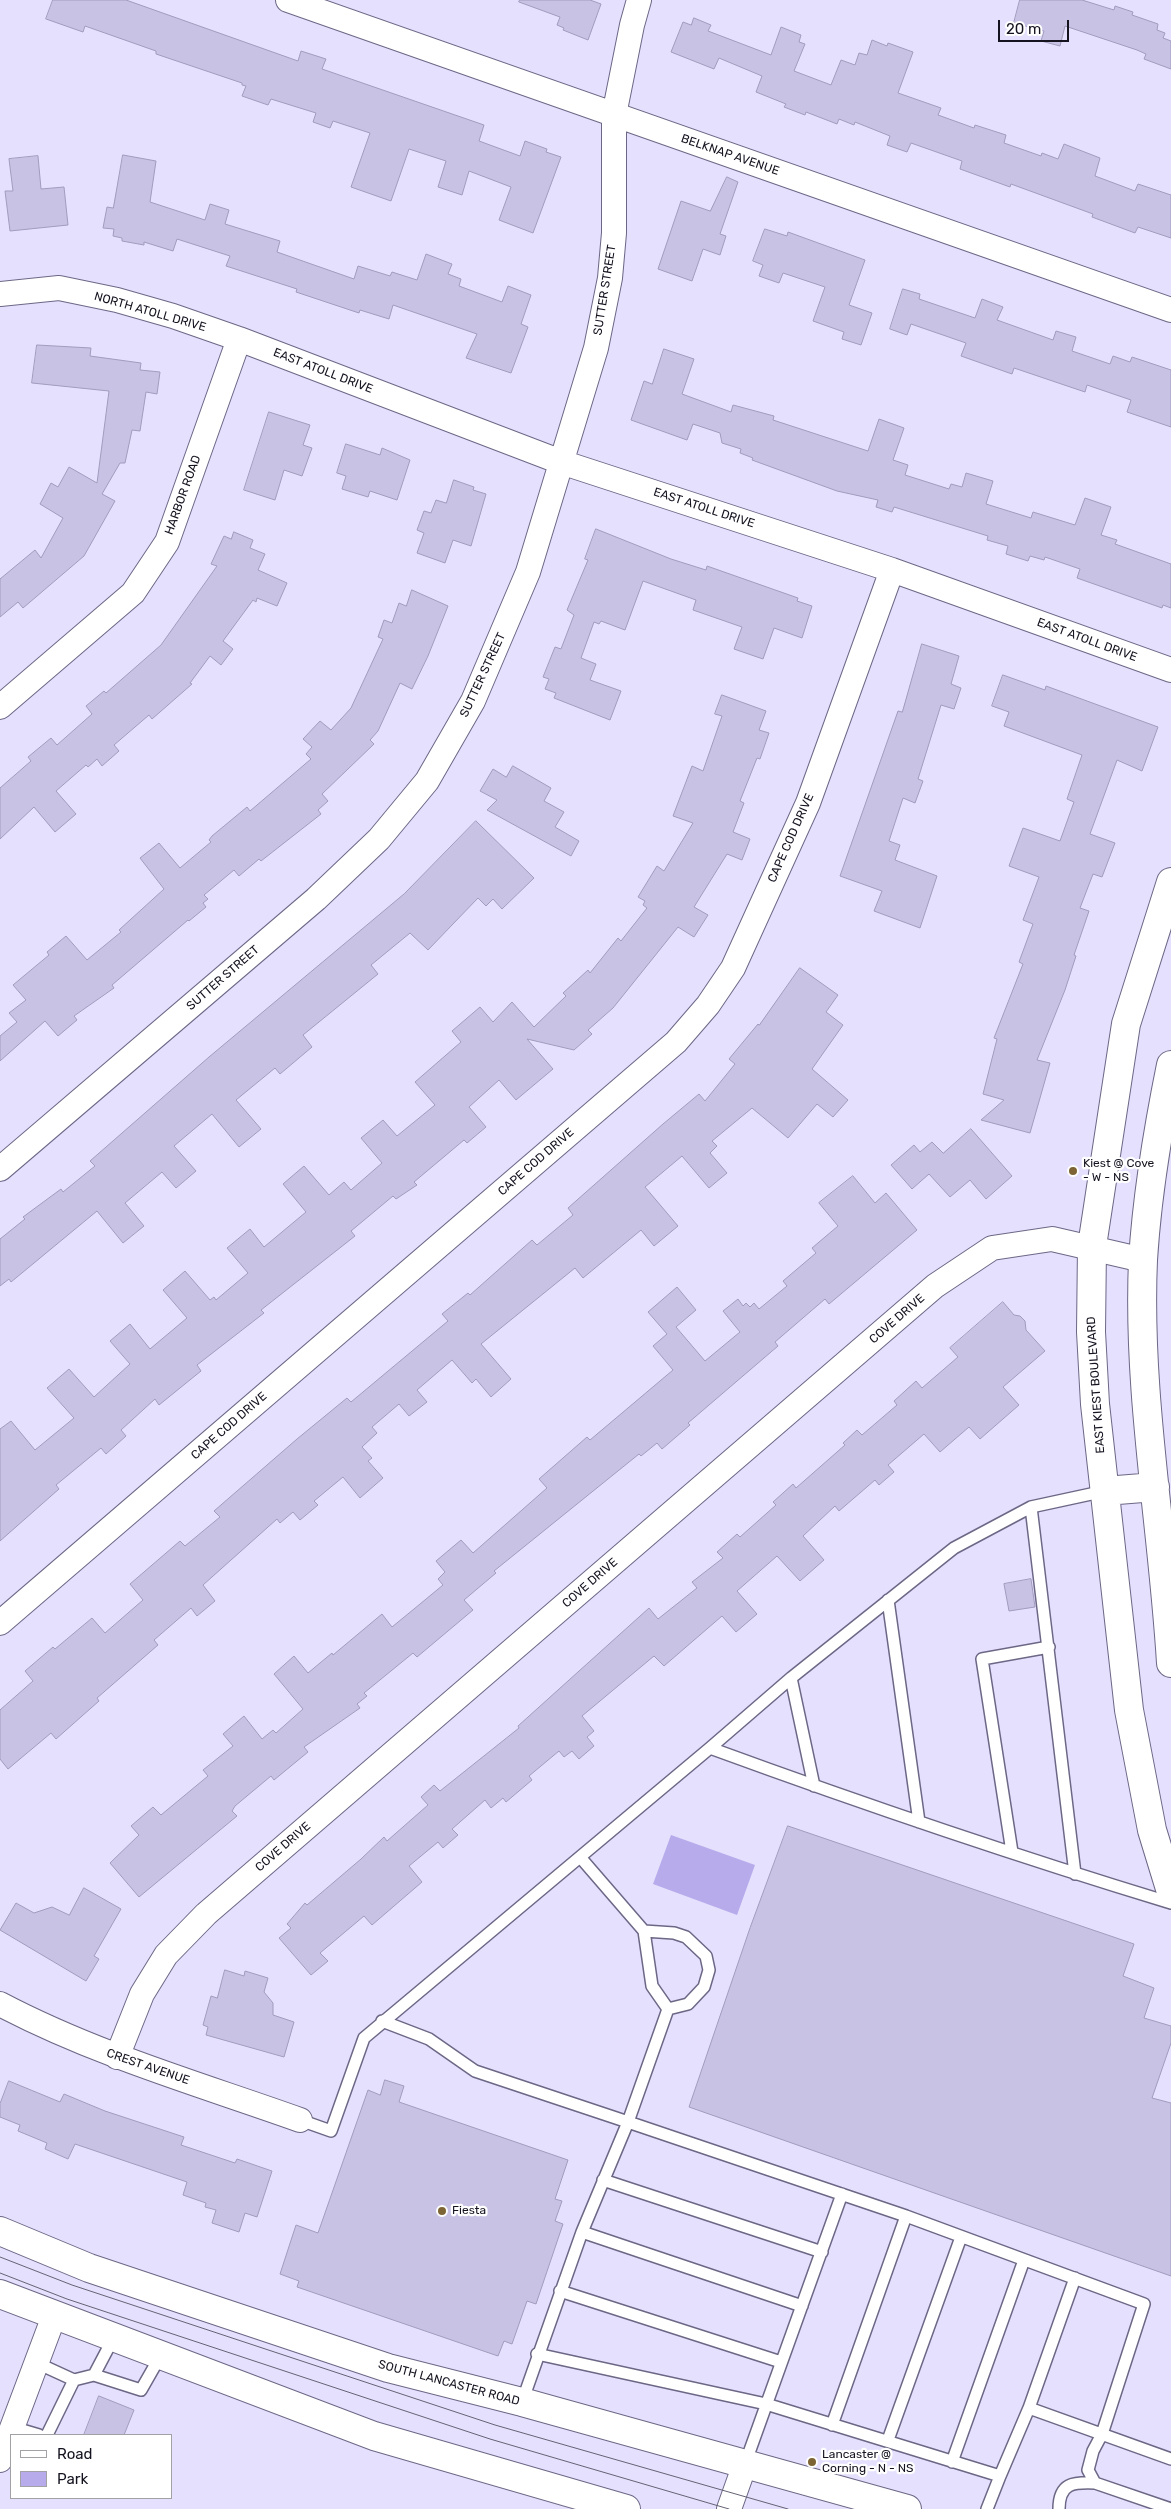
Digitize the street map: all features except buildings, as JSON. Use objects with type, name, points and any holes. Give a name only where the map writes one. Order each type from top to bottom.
[{"type":"main road","name":"EAST KIEST BOULEVARD","points":[[1171,882],[1126,1024],[1092,1246],[1091,1332],[1095,1404],[1129,1710],[1152,1830],[1171,1892]]},
{"type":"main road","points":[[1171,1065],[1158,1128],[1144,1260],[1145,1375],[1163,1487],[1171,1661]]},
{"type":"main road","points":[[1105,1491],[1163,1487]]},
{"type":"main road","name":"SOUTH LANCASTER ROAD","points":[[0,2231],[89,2268],[388,2368],[522,2402],[907,2509]]},
{"type":"main road","points":[[0,2294],[374,2436],[626,2509]]},
{"type":"street","name":"BELKNAP AVENUE","points":[[288,0],[1171,310]]},
{"type":"street","name":"SUTTER STREET","points":[[0,1169],[316,899],[379,840],[427,781],[473,701],[524,582],[596,348],[610,278],[614,232],[614,115],[632,25],[639,0]]},
{"type":"street","name":"NORTH ATOLL DRIVE","points":[[0,294],[59,288],[117,300],[240,339]]},
{"type":"street","name":"EAST ATOLL DRIVE","points":[[240,339],[561,462],[892,570],[1171,670]]},
{"type":"street","name":"HARBOR ROAD","points":[[0,707],[133,593],[166,542],[240,339]]},
{"type":"street","name":"CAPE COD DRIVE","points":[[0,1623],[676,1042],[708,1005],[733,968],[808,803],[892,570]]},
{"type":"street","name":"COVE DRIVE","points":[[117,2057],[142,1994],[166,1956],[206,1914],[935,1286],[992,1248],[1052,1239],[1092,1246],[1144,1260]]},
{"type":"street","name":"CREST AVENUE","points":[[0,2004],[39,2025],[117,2057],[300,2120]]},
{"type":"street","points":[[0,2460],[54,2316]]},
{"type":"street","points":[[729,2509],[745,2464]]},
{"type":"lane","points":[[300,2120],[331,2131],[364,2038],[382,2021],[480,1942],[791,1678],[954,1548],[1031,1507],[1105,1491]]},
{"type":"lane","points":[[1031,1507],[1075,1874]]},
{"type":"lane","points":[[888,1600],[920,1822]]},
{"type":"lane","points":[[1012,1852],[982,1659],[1049,1647]]},
{"type":"lane","points":[[791,1678],[814,1786]]},
{"type":"lane","points":[[710,1748],[920,1822],[1171,1904]]},
{"type":"lane","points":[[580,1857],[644,1931],[652,1986],[668,2008]]},
{"type":"lane","points":[[644,1931],[674,1933],[686,1937],[706,1956],[709,1970],[704,1987],[688,2004],[668,2008]]},
{"type":"lane","points":[[522,2402],[560,2291],[582,2232],[628,2122],[668,2008]]},
{"type":"lane","points":[[382,2021],[428,2039],[476,2071],[906,2216],[1144,2304],[1102,2434],[1093,2451],[1088,2470],[1095,2483]]},
{"type":"lane","points":[[603,2180],[822,2252]]},
{"type":"lane","points":[[745,2464],[842,2194]]},
{"type":"lane","points":[[832,2424],[906,2216]]},
{"type":"lane","points":[[582,2232],[802,2306]]},
{"type":"lane","points":[[888,2440],[961,2237]]},
{"type":"lane","points":[[952,2462],[1024,2260]]},
{"type":"lane","points":[[987,2509],[1029,2408],[1075,2278]]},
{"type":"lane","points":[[560,2291],[781,2362]]},
{"type":"lane","points":[[94,2376],[114,2337]]},
{"type":"lane","points":[[537,2354],[766,2404],[1000,2476]]},
{"type":"lane","points":[[37,2363],[74,2380],[94,2376],[141,2390],[160,2355]]},
{"type":"lane","points":[[47,2434],[74,2380]]},
{"type":"lane","points":[[1029,2408],[1171,2459]]},
{"type":"lane","points":[[12,2427],[36,2434]]},
{"type":"lane","points":[[1059,2509],[1059,2497],[1066,2486],[1078,2482],[1095,2483],[1171,2508]]},
{"type":"green space","points":[[671,1835],[755,1865],[737,1915],[653,1884]]},
{"type":"tram line","points":[[0,2257],[72,2285],[495,2425],[788,2509]]},
{"type":"tram line","points":[[0,2273],[67,2299],[490,2439],[729,2509]]},
{"type":"place","name":"Kiest @ Cove - W - NS","points":[[1073,1171]]},
{"type":"place","name":"Fiesta","points":[[442,2211]]},
{"type":"place","name":"Lancaster @ Corning - N - NS","points":[[812,2462]]}]
